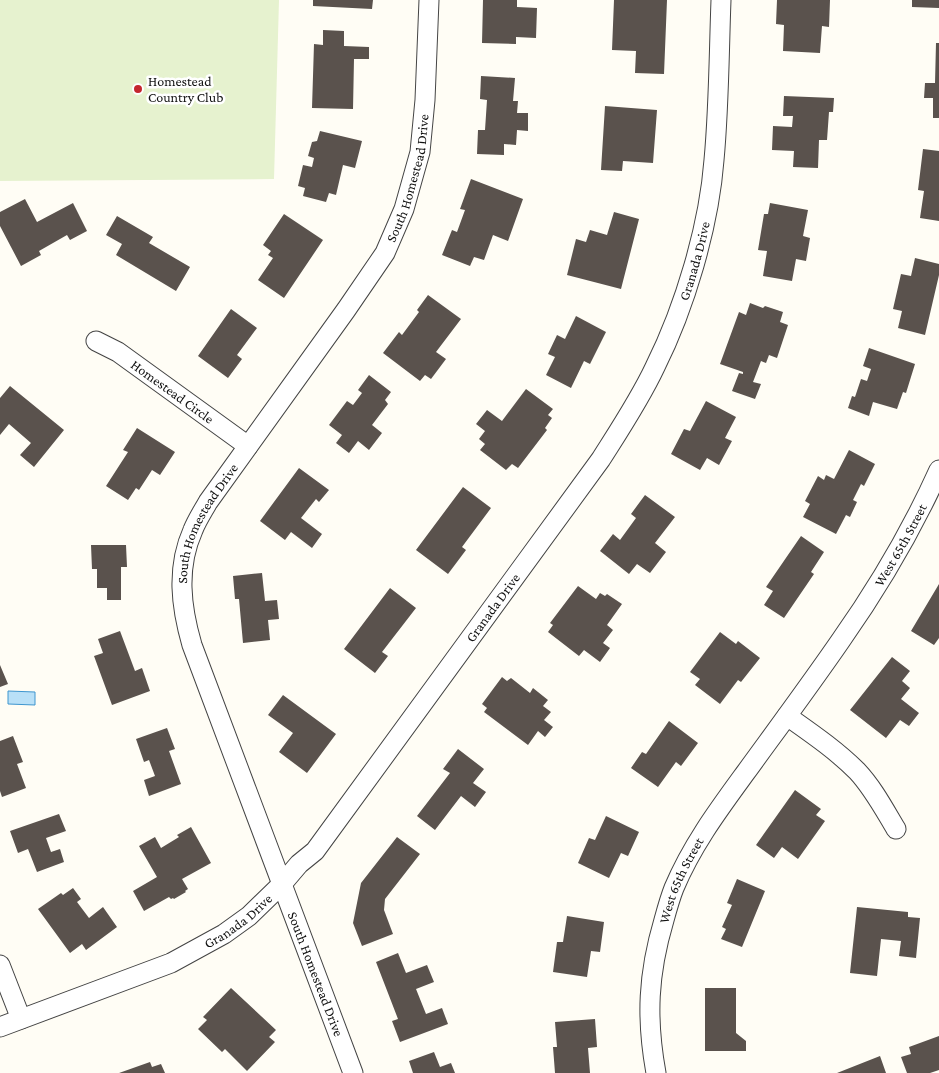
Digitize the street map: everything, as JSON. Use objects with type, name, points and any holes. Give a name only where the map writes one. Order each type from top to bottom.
[{"type":"street","name":"South Homestead Drive","points":[[353,1073],[270,848],[192,645],[184,618],[182,571],[186,550],[193,530],[208,502],[385,253],[404,209],[420,152],[425,100],[429,0]]},
{"type":"street","name":"Granada Drive","points":[[0,1027],[171,963],[224,934],[243,921],[282,884],[299,864],[315,851],[595,467],[631,412],[656,366],[680,309],[700,241],[714,161],[721,0]]},
{"type":"street","name":"Homestead Circle","points":[[96,341],[118,352],[248,446]]},
{"type":"street","name":"West 65th Street","points":[[656,1073],[650,1045],[650,980],[655,950],[674,888],[697,841],[842,640],[880,582],[919,513],[939,470]]},
{"type":"street","points":[[787,716],[829,746],[858,772],[875,794],[896,829]]},
{"type":"street","points":[[0,965],[21,1019]]},
{"type":"green space","name":"Homestead Country Club","points":[[0,0],[279,0],[274,179],[0,181]]},
{"type":"water","points":[[8,691],[35,692],[35,705],[8,704]]},
{"type":"building","points":[[313,0],[373,0],[372,9],[313,6]]},
{"type":"building","points":[[483,0],[517,0],[517,7],[537,8],[536,38],[516,37],[516,44],[482,43]]},
{"type":"building","points":[[614,0],[667,0],[664,74],[635,73],[636,51],[612,50]]},
{"type":"building","points":[[777,0],[830,0],[829,27],[822,26],[820,53],[783,51],[784,25],[776,24]]},
{"type":"building","points":[[912,0],[939,0],[939,8],[912,7]]},
{"type":"building","points":[[323,30],[344,31],[344,46],[369,47],[369,59],[354,59],[353,109],[312,108],[314,44],[323,45]]},
{"type":"building","points":[[936,43],[939,43],[939,118],[933,118],[933,98],[924,98],[925,83],[935,83]]},
{"type":"building","points":[[481,76],[515,78],[513,101],[518,101],[517,113],[528,113],[528,131],[517,130],[516,145],[504,144],[504,155],[477,154],[478,130],[485,130],[487,100],[480,99]]},
{"type":"building","points":[[784,96],[834,98],[833,112],[829,112],[827,140],[819,140],[818,168],[793,167],[794,151],[772,150],[773,126],[792,127],[793,116],[783,116]]},
{"type":"building","points":[[605,106],[657,110],[653,163],[623,161],[622,171],[601,170]]},
{"type":"building","points":[[320,131],[362,141],[355,168],[343,165],[336,195],[329,193],[326,202],[303,196],[305,188],[298,186],[303,165],[312,167],[314,158],[308,156],[312,142],[317,141]]},
{"type":"building","points":[[923,149],[939,151],[939,221],[920,218],[924,191],[918,190]]},
{"type":"building","points":[[471,179],[523,199],[508,241],[493,235],[484,260],[474,257],[470,266],[442,255],[452,230],[457,232],[465,210],[460,209]]},
{"type":"building","points":[[25,199],[37,222],[73,203],[87,231],[70,240],[67,235],[39,251],[41,255],[21,266],[0,226],[0,212]]},
{"type":"building","points":[[770,203],[808,210],[803,236],[810,238],[806,261],[796,259],[792,281],[763,276],[767,251],[758,250],[764,214],[768,214]]},
{"type":"building","points":[[614,212],[639,219],[621,289],[567,275],[576,239],[586,242],[590,230],[607,235]]},
{"type":"building","points":[[284,214],[323,240],[284,298],[258,280],[273,258],[268,255],[271,251],[263,245]]},
{"type":"building","points":[[117,216],[153,237],[149,243],[190,267],[176,291],[116,255],[122,244],[106,235]]},
{"type":"building","points":[[915,258],[939,264],[939,275],[925,335],[898,328],[902,311],[893,309],[901,274],[911,276]]},
{"type":"building","points":[[428,295],[461,319],[436,352],[446,359],[431,379],[425,375],[420,381],[383,353],[399,332],[402,335],[419,312],[417,310]]},
{"type":"building","points":[[750,303],[783,312],[780,322],[788,325],[777,358],[769,355],[766,363],[761,361],[753,382],[761,384],[755,399],[732,391],[739,373],[743,374],[743,372],[720,364],[739,312],[746,315]]},
{"type":"building","points":[[231,309],[257,328],[237,355],[242,359],[228,378],[198,356]]},
{"type":"building","points":[[576,316],[606,332],[590,364],[584,361],[571,388],[546,375],[555,357],[548,354],[557,335],[565,339]]},
{"type":"building","points":[[869,348],[915,364],[906,393],[903,392],[897,409],[873,402],[869,416],[848,408],[852,396],[855,397],[861,379],[867,381],[871,369],[863,366]]},
{"type":"building","points":[[369,375],[391,392],[385,400],[388,404],[372,425],[382,433],[369,450],[358,441],[349,453],[336,443],[342,435],[329,425],[347,401],[353,405],[362,393],[358,390]]},
{"type":"building","points":[[10,386],[64,430],[34,467],[20,455],[31,443],[9,424],[0,435],[0,398]]},
{"type":"building","points":[[526,389],[553,409],[548,415],[552,418],[545,428],[547,430],[518,468],[512,464],[506,470],[480,450],[485,444],[479,439],[485,431],[476,424],[487,410],[502,421]]},
{"type":"building","points":[[706,401],[736,417],[725,438],[732,441],[719,465],[707,458],[700,470],[671,454],[684,429],[690,431]]},
{"type":"building","points":[[137,428],[175,452],[160,475],[152,470],[139,490],[136,488],[128,500],[106,486],[128,452],[123,450]]},
{"type":"building","points":[[849,450],[875,464],[864,486],[861,484],[853,500],[857,502],[850,517],[846,515],[836,534],[803,517],[810,504],[805,501],[818,476],[824,480],[826,475],[834,479]]},
{"type":"building","points":[[299,468],[329,490],[319,502],[316,499],[301,518],[322,534],[312,548],[291,532],[285,540],[260,521]]},
{"type":"building","points":[[463,487],[491,508],[462,547],[466,550],[448,574],[416,550]]},
{"type":"building","points":[[645,495],[675,517],[655,543],[666,552],[650,573],[637,564],[629,574],[600,551],[613,534],[620,540],[636,518],[631,514]]},
{"type":"building","points":[[801,536],[824,552],[811,572],[814,574],[784,618],[764,605],[773,591],[766,587]]},
{"type":"building","points":[[91,545],[126,545],[127,567],[121,567],[121,600],[107,600],[107,588],[97,588],[97,569],[92,569]]},
{"type":"building","points":[[262,573],[265,601],[277,600],[279,619],[268,620],[270,640],[243,643],[239,599],[235,599],[233,576]]},
{"type":"building","points":[[939,584],[939,638],[934,645],[911,631]]},
{"type":"building","points":[[578,586],[596,599],[600,593],[605,596],[607,594],[622,604],[607,625],[613,630],[603,643],[610,648],[600,662],[584,650],[579,656],[548,632],[553,625],[550,623]]},
{"type":"building","points":[[390,588],[416,608],[382,652],[388,656],[375,673],[344,649]]},
{"type":"building","points":[[120,631],[135,671],[142,668],[150,691],[112,705],[94,656],[103,653],[98,639]]},
{"type":"building","points":[[720,632],[736,644],[738,641],[760,658],[741,682],[738,680],[720,704],[695,685],[700,679],[690,672]]},
{"type":"building","points":[[892,657],[910,671],[902,681],[910,688],[901,699],[919,713],[909,726],[900,720],[886,738],[850,710]]},
{"type":"building","points":[[0,665],[8,684],[0,687]]},
{"type":"building","points":[[502,677],[507,681],[511,678],[530,693],[533,688],[548,700],[543,706],[551,712],[544,720],[553,727],[545,737],[538,731],[528,745],[484,712],[487,708],[482,704]]},
{"type":"building","points":[[283,695],[336,734],[307,773],[279,752],[293,733],[268,715]]},
{"type":"building","points":[[669,721],[698,743],[681,766],[676,762],[658,787],[631,768],[642,752],[646,754]]},
{"type":"building","points":[[167,728],[175,749],[169,751],[181,784],[149,796],[144,780],[155,776],[149,760],[144,762],[136,739]]},
{"type":"building","points":[[13,736],[23,762],[17,764],[26,788],[2,797],[0,791],[0,741]]},
{"type":"building","points":[[458,749],[484,769],[473,783],[486,792],[475,807],[461,796],[435,830],[417,816],[450,773],[443,769]]},
{"type":"building","points":[[795,790],[821,809],[816,815],[825,821],[798,859],[782,847],[774,858],[756,845]]},
{"type":"building","points":[[59,814],[66,831],[46,838],[51,852],[60,849],[64,862],[37,872],[28,849],[18,853],[10,831]]},
{"type":"building","points":[[606,816],[639,832],[628,856],[621,853],[609,878],[578,863],[589,838],[595,840]]},
{"type":"building","points":[[191,827],[211,863],[182,879],[188,889],[186,892],[174,899],[169,897],[144,911],[133,891],[157,877],[139,846],[155,837],[161,848]]},
{"type":"building","points":[[397,837],[420,854],[385,899],[384,910],[393,934],[362,946],[353,923],[361,883]]},
{"type":"building","points":[[737,879],[765,891],[742,947],[721,939],[726,929],[722,927],[732,905],[727,903]]},
{"type":"building","points":[[73,888],[81,899],[77,902],[89,918],[103,907],[117,927],[86,950],[82,944],[70,953],[38,909],[61,893],[63,895]]},
{"type":"building","points":[[857,907],[908,912],[908,917],[920,918],[916,958],[899,956],[901,941],[881,939],[877,976],[850,973]]},
{"type":"building","points":[[567,916],[604,922],[600,952],[591,951],[587,977],[553,972],[557,942],[563,942]]},
{"type":"building","points":[[398,953],[406,973],[427,965],[434,982],[416,989],[426,1014],[442,1008],[448,1024],[400,1042],[392,1021],[398,1019],[376,962]]},
{"type":"building","points":[[231,988],[276,1030],[269,1037],[275,1042],[247,1071],[225,1049],[222,1052],[198,1029],[207,1020],[203,1017]]},
{"type":"building","points":[[705,988],[736,988],[736,1033],[746,1041],[746,1051],[705,1051]]},
{"type":"building","points":[[595,1019],[597,1047],[588,1048],[590,1073],[555,1073],[553,1047],[557,1047],[555,1022]]},
{"type":"building","points":[[939,1036],[939,1070],[930,1073],[907,1073],[901,1057],[911,1054],[909,1047]]},
{"type":"building","points":[[434,1052],[440,1067],[451,1063],[455,1073],[413,1073],[409,1061]]},
{"type":"building","points":[[880,1056],[886,1073],[837,1073]]},
{"type":"building","points":[[150,1062],[152,1067],[161,1064],[165,1073],[119,1073]]},
{"type":"place","name":"Homestead Country Club","points":[[138,89]]}]
